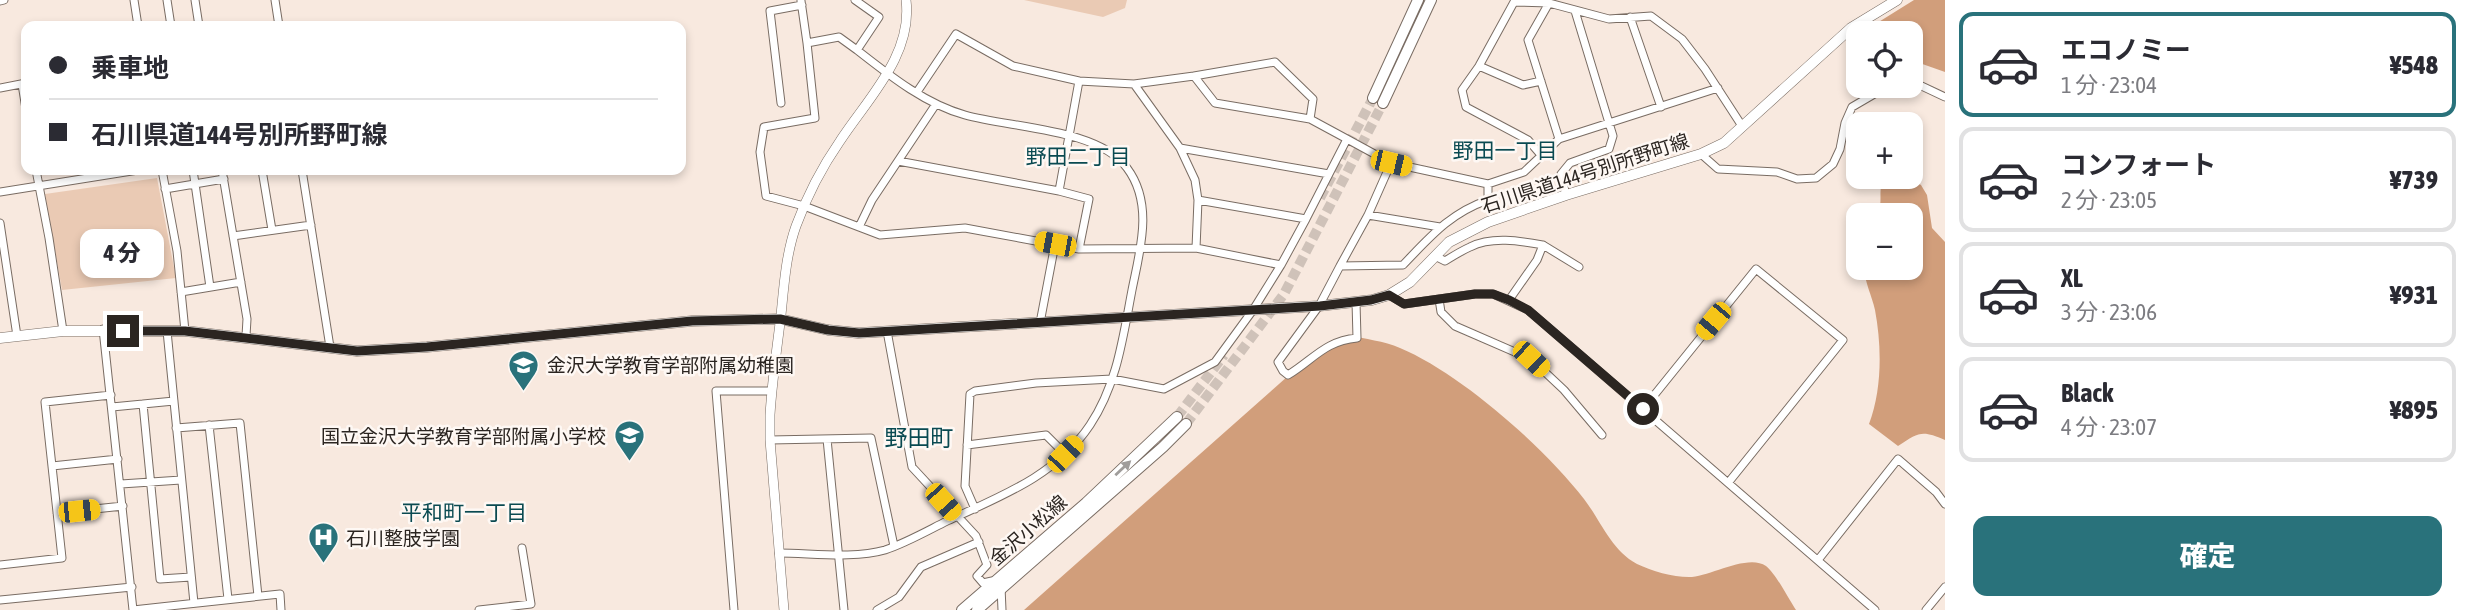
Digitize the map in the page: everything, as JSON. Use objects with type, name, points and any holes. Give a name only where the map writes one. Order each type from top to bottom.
[{"type":"main road","points":[[1412,0],[1378,100],[1399,70],[1438,0]]},
{"type":"main road","points":[[1394,54],[1418,0]]},
{"type":"main road","points":[[1399,70],[1432,0]]},
{"type":"main road","name":"石川県道144号別所野町線","points":[[0,338],[103,329],[185,331],[357,351],[427,347],[692,321],[780,319],[828,330],[859,333],[1320,306],[1371,300],[1389,295],[1410,282],[1449,242],[1465,232],[1566,195],[1701,154],[1724,143],[1851,28],[1897,0]]},
{"type":"main road","name":"金沢小松線","points":[[962,610],[999,584],[1163,447],[1182,420]]},
{"type":"main road","name":"金沢小松線","points":[[977,610],[999,584]]},
{"type":"street","points":[[134,0],[137,21]]},
{"type":"street","points":[[167,0],[170,21]]},
{"type":"street","points":[[195,0],[199,21]]},
{"type":"street","points":[[275,0],[278,21]]},
{"type":"street","points":[[855,0],[879,17],[857,50]]},
{"type":"street","points":[[783,610],[770,440],[772,391],[787,264],[804,206],[840,140],[887,74],[901,43],[907,15],[906,0]]},
{"type":"street","points":[[781,103],[770,10],[802,2],[815,118],[764,127],[760,152],[765,196],[804,206],[880,235],[965,228],[1079,249],[1196,248],[1281,265]]},
{"type":"street","points":[[1541,155],[1528,140],[1466,107],[1462,90],[1479,66],[1514,2],[1549,3],[1609,19],[1651,16],[1682,38],[1742,126]]},
{"type":"street","points":[[1549,3],[1528,40],[1559,139]]},
{"type":"street","points":[[1566,195],[1561,174],[1570,163],[1609,149],[1614,136],[1575,11]]},
{"type":"street","points":[[1630,17],[1661,107]]},
{"type":"street","points":[[917,92],[956,34],[1013,66],[1079,81],[1134,84],[1275,62],[1313,99],[1310,119]]},
{"type":"street","points":[[779,553],[837,554],[884,550],[1029,481],[1065,454],[1089,426],[1112,379],[1143,236],[1138,187],[1127,167],[1114,154],[1093,142],[964,115],[936,104],[887,74],[839,37],[807,43]]},
{"type":"street","points":[[1479,66],[1523,85],[1541,80]]},
{"type":"street","points":[[1194,76],[1214,103],[1310,119],[1391,163],[1488,184],[1524,172],[1559,139],[1718,89]]},
{"type":"street","points":[[1059,191],[1079,81]]},
{"type":"street","points":[[0,88],[21,84]]},
{"type":"street","points":[[1134,84],[1180,148],[1195,180],[1198,200],[1196,248]]},
{"type":"street","points":[[1923,87],[1945,97]]},
{"type":"street","points":[[1701,154],[1718,169],[1777,172],[1797,179],[1816,178],[1833,164],[1840,149],[1844,122],[1852,107],[1867,98]]},
{"type":"street","points":[[859,227],[872,200],[936,104]]},
{"type":"street","points":[[975,509],[965,486],[970,394],[975,391],[1035,383],[1112,379],[1164,389],[1215,362],[1253,310],[1281,265],[1347,139]]},
{"type":"street","points":[[1180,148],[1329,174]]},
{"type":"street","points":[[898,161],[1089,198],[1079,249]]},
{"type":"street","points":[[1356,302],[1357,338],[1328,345],[1288,375],[1278,362],[1320,306],[1391,163]]},
{"type":"street","points":[[37,175],[63,331]]},
{"type":"street","points":[[0,192],[109,175]]},
{"type":"street","points":[[163,175],[185,331]]},
{"type":"street","points":[[194,175],[210,287]]},
{"type":"street","points":[[223,175],[247,319],[246,336]]},
{"type":"street","points":[[263,175],[272,230]]},
{"type":"street","points":[[303,175],[330,347]]},
{"type":"street","points":[[165,189],[224,179]]},
{"type":"street","points":[[1340,267],[1403,265],[1440,227],[1468,207],[1488,200],[1488,184]]},
{"type":"street","points":[[1198,200],[1307,219]]},
{"type":"street","points":[[1367,215],[1440,227]]},
{"type":"street","points":[[0,223],[17,336]]},
{"type":"street","points":[[233,236],[311,225]]},
{"type":"street","points":[[1435,256],[1445,261],[1471,246],[1490,241],[1523,241],[1543,245],[1578,267]]},
{"type":"street","points":[[1040,323],[1055,244]]},
{"type":"street","points":[[1509,300],[1537,260],[1543,245]]},
{"type":"street","points":[[1643,409],[1756,269],[1843,340],[1728,483]]},
{"type":"street","points":[[181,292],[241,282]]},
{"type":"street","points":[[1389,295],[1404,304],[1493,294],[1528,310],[1875,610]]},
{"type":"street","points":[[1439,299],[1441,312],[1455,326],[1531,359],[1564,390],[1602,435]]},
{"type":"street","points":[[103,329],[134,610],[280,594],[281,610]]},
{"type":"street","points":[[167,331],[194,603]]},
{"type":"street","points":[[887,331],[912,467],[976,536],[987,565],[977,576],[983,583],[999,584],[1002,610]]},
{"type":"street","points":[[734,610],[716,391],[772,391]]},
{"type":"street","points":[[0,565],[62,558],[45,402],[111,395]]},
{"type":"street","points":[[112,407],[174,401]]},
{"type":"street","points":[[144,404],[160,579],[191,576]]},
{"type":"street","points":[[176,428],[240,423],[258,596]]},
{"type":"street","points":[[209,425],[228,599]]},
{"type":"street","points":[[967,445],[1046,435],[1065,454]]},
{"type":"street","points":[[770,440],[871,438],[894,546]]},
{"type":"street","points":[[827,439],[844,610]]},
{"type":"street","points":[[52,466],[118,459]]},
{"type":"street","points":[[1818,561],[1898,459],[1936,492],[1945,504]]},
{"type":"street","points":[[121,484],[181,480]]},
{"type":"street","points":[[57,513],[123,506]]},
{"type":"street","points":[[877,610],[899,597],[921,568],[979,542]]},
{"type":"street","points":[[479,610],[531,607],[522,548]]},
{"type":"street","points":[[0,600],[131,587]]},
{"type":"street","points":[[1926,610],[1945,587]]},
{"type":"shaded area","points":[[1024,0],[1127,0],[1125,8],[1103,17]]},
{"type":"shaded area","points":[[1914,0],[1945,0],[1945,72],[1923,64],[1923,21],[1880,21]]},
{"type":"shaded area","points":[[157,178],[176,278],[62,290],[45,194]]},
{"type":"shaded area","points":[[1923,188],[1927,195],[1932,228],[1945,242],[1945,440],[1921,434],[1898,446],[1869,424],[1876,397],[1880,353],[1875,310],[1866,280],[1923,280],[1923,203],[1880,203],[1881,189]]},
{"type":"shaded area","points":[[1348,335],[1400,348],[1448,375],[1500,413],[1567,479],[1584,499],[1613,543],[1637,564],[1662,573],[1689,577],[1739,564],[1758,563],[1766,566],[1774,575],[1796,610],[1024,610],[1297,368],[1313,362]]},
{"type":"tunnel","points":[[1320,198],[1373,98]]},
{"type":"tunnel","points":[[1186,424],[1284,294],[1383,103]]},
{"type":"tunnel","points":[[1177,417],[1224,355]]},
{"type":"place","name":"金沢大学教育学部附属幼稚園","points":[[524,392]]},
{"type":"place","name":"国立金沢大学教育学部附属小学校","points":[[629,463]]},
{"type":"place","name":"石川整肢学園","points":[[323,565]]},
{"type":"district","name":"野田一丁目","points":[[1505,150]]},
{"type":"district","name":"野田二丁目","points":[[1078,156]]},
{"type":"district","name":"野田町","points":[[919,438]]},
{"type":"district","name":"平和町一丁目","points":[[464,512]]},
{"type":"route","points":[[123,331],[185,331],[246,336],[357,351],[427,347],[692,321],[780,319],[828,330],[859,333],[1320,306],[1371,300],[1389,295],[1404,304],[1493,294],[1528,310],[1643,409]]}]
